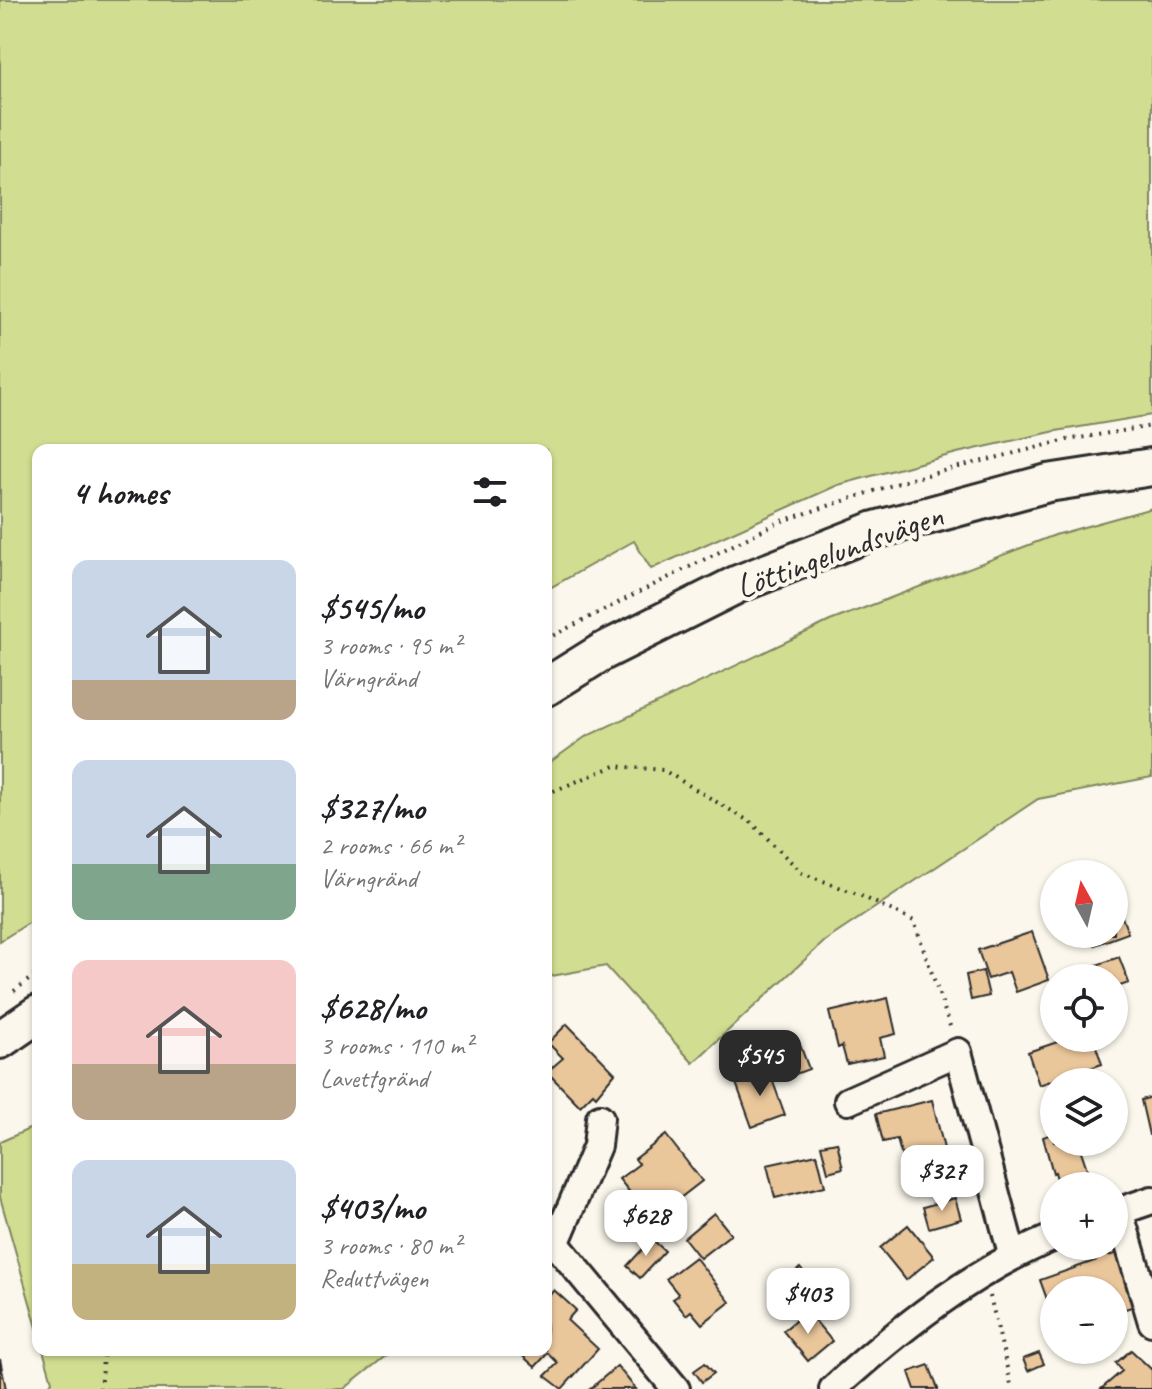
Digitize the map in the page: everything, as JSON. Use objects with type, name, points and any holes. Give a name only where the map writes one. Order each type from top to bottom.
[{"type":"main road","name":"Löttingelundsvägen","points":[[552,683],[602,652],[738,584],[875,530],[1048,483],[1152,467]]},
{"type":"main road","points":[[0,1040],[25,1003]]},
{"type":"street","points":[[848,1101],[958,1052],[1012,1254]]},
{"type":"street","points":[[552,1235],[597,1146],[600,1118]]},
{"type":"street","points":[[1128,1208],[1152,1200]]},
{"type":"street","points":[[552,1238],[676,1389]]},
{"type":"street","points":[[833,1389],[920,1317],[984,1270],[1040,1243]]},
{"type":"street","points":[[1128,1247],[1152,1322]]},
{"type":"path","points":[[552,792],[615,766],[663,770],[752,823],[802,873],[914,921],[958,1052]]},
{"type":"path","points":[[984,1270],[1012,1389]]},
{"type":"path","points":[[100,1389],[103,1356]]},
{"type":"green space","points":[[0,0],[1152,0],[1152,415],[1056,431],[957,453],[838,485],[651,569],[634,541],[552,587],[552,444],[32,444],[32,921],[0,941]]},
{"type":"green space","points":[[1152,508],[1152,777],[1038,799],[825,941],[693,1063],[606,966],[552,976],[552,761],[585,737],[830,621],[1055,535]]},
{"type":"green space","points":[[32,1128],[32,1310],[0,1197],[0,1142]]},
{"type":"green space","points":[[45,1356],[385,1356],[344,1389],[46,1389],[52,1381]]},
{"type":"building","points":[[1032,932],[1043,964],[1040,964],[1040,983],[1016,992],[1009,972],[988,979],[978,950]]},
{"type":"building","points":[[1119,957],[1122,964],[1099,964]]},
{"type":"building","points":[[983,971],[989,996],[971,1000],[966,975]]},
{"type":"building","points":[[888,998],[896,1034],[880,1038],[884,1056],[847,1064],[842,1046],[838,1048],[829,1012]]},
{"type":"building","points":[[567,1024],[615,1073],[596,1096],[593,1093],[580,1106],[552,1077],[552,1068],[563,1058],[552,1047],[552,1039]]},
{"type":"building","points":[[799,1042],[809,1069],[782,1079],[772,1052]]},
{"type":"building","points":[[1040,1048],[1040,1052],[1098,1052],[1102,1064],[1090,1068],[1040,1068],[1039,1085],[1028,1052]]},
{"type":"building","points":[[768,1068],[785,1115],[752,1127],[735,1080]]},
{"type":"building","points":[[1152,1097],[1152,1135],[1149,1135],[1141,1100]]},
{"type":"building","points":[[932,1100],[950,1173],[909,1183],[897,1139],[883,1142],[876,1114]]},
{"type":"building","points":[[666,1135],[702,1181],[671,1205],[663,1195],[644,1210],[619,1179],[639,1164],[635,1159]]},
{"type":"building","points":[[837,1142],[843,1168],[828,1172],[821,1145]]},
{"type":"building","points":[[817,1154],[825,1186],[775,1198],[767,1165]]},
{"type":"building","points":[[1048,1156],[1083,1156],[1088,1172],[1055,1172]]},
{"type":"building","points":[[955,1198],[961,1219],[929,1228],[923,1207]]},
{"type":"building","points":[[714,1213],[731,1234],[700,1258],[684,1238]]},
{"type":"building","points":[[908,1225],[934,1257],[906,1280],[880,1248]]},
{"type":"building","points":[[652,1239],[665,1251],[640,1278],[627,1266]]},
{"type":"building","points":[[695,1257],[730,1302],[702,1324],[691,1311],[686,1315],[673,1299],[679,1295],[666,1279]]},
{"type":"building","points":[[1097,1260],[1125,1260],[1140,1304],[1128,1308],[1128,1276],[1051,1276]]},
{"type":"building","points":[[800,1268],[820,1293],[806,1305],[786,1280]]},
{"type":"building","points":[[554,1290],[576,1310],[567,1320],[598,1349],[562,1389],[545,1376],[558,1363],[551,1356]]},
{"type":"building","points":[[807,1311],[832,1341],[808,1361],[783,1331]]},
{"type":"building","points":[[1131,1350],[1152,1370],[1152,1389],[1101,1389],[1122,1371],[1117,1364],[1128,1364]]},
{"type":"building","points":[[1039,1353],[1040,1364],[1044,1364],[1028,1371],[1023,1359]]},
{"type":"building","points":[[523,1356],[545,1356],[535,1367]]},
{"type":"building","points":[[0,1359],[6,1389],[0,1389]]},
{"type":"building","points":[[705,1363],[714,1373],[702,1382],[694,1371]]},
{"type":"building","points":[[929,1365],[938,1389],[915,1389],[909,1372]]},
{"type":"building","points":[[617,1366],[636,1389],[590,1389]]}]
